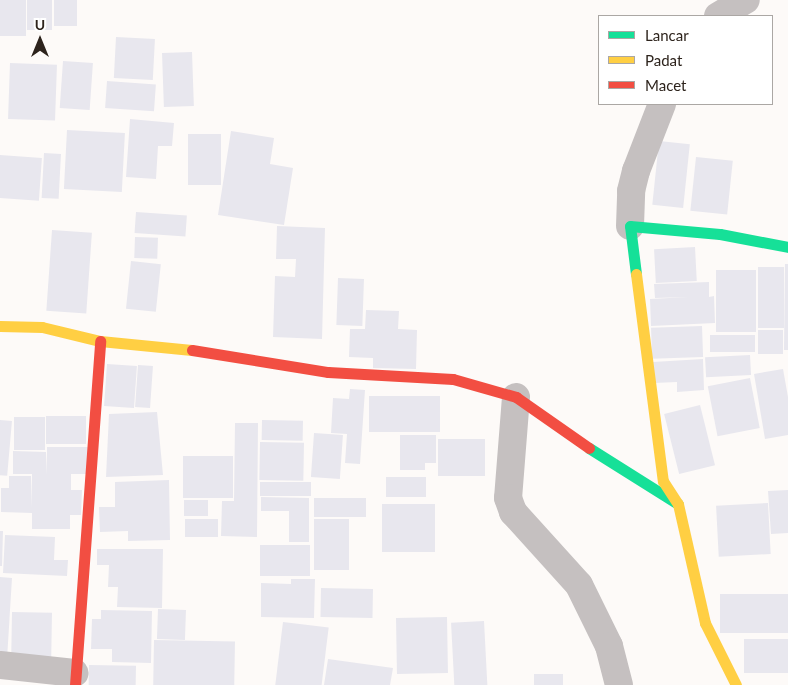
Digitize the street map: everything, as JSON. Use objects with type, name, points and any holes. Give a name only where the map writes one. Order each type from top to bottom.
[{"type":"street","points":[[703,15],[710,0]]},
{"type":"street","points":[[720,15],[746,0]]},
{"type":"street","points":[[662,105],[636,171],[631,191],[630,226],[663,481],[678,504],[705,623],[736,685]]},
{"type":"street","points":[[630,226],[720,234],[788,247]]},
{"type":"street","points":[[0,326],[42,327],[100,341],[214,352],[328,372],[452,379],[516,397],[632,478],[678,504]]},
{"type":"street","points":[[0,665],[75,679],[82,614],[100,341]]},
{"type":"street","points":[[516,397],[508,498],[513,512],[579,585],[609,646],[619,685]]},
{"type":"building","points":[[0,0],[26,0],[26,36],[0,36]]},
{"type":"building","points":[[27,0],[52,0],[52,30],[27,30]]},
{"type":"building","points":[[54,0],[77,0],[77,26],[54,26]]},
{"type":"building","points":[[116,37],[155,39],[153,80],[114,78]]},
{"type":"building","points":[[192,52],[194,106],[164,107],[162,53]]},
{"type":"building","points":[[63,61],[93,63],[90,110],[60,108]]},
{"type":"building","points":[[10,63],[57,65],[55,121],[8,119]]},
{"type":"building","points":[[107,81],[156,84],[154,111],[105,108]]},
{"type":"building","points":[[130,119],[174,123],[172,146],[158,146],[156,179],[126,177]]},
{"type":"building","points":[[67,130],[125,133],[122,192],[64,189]]},
{"type":"building","points":[[231,131],[274,138],[270,164],[293,168],[284,225],[218,215]]},
{"type":"building","points":[[188,134],[221,134],[221,185],[188,185]]},
{"type":"building","points":[[659,141],[690,144],[683,208],[652,205]]},
{"type":"building","points":[[44,153],[61,154],[59,199],[42,198]]},
{"type":"building","points":[[0,155],[42,158],[39,201],[0,198]]},
{"type":"building","points":[[696,157],[733,161],[727,215],[690,211]]},
{"type":"building","points":[[136,212],[187,216],[185,237],[135,233]]},
{"type":"building","points":[[277,226],[325,228],[322,339],[273,337],[275,276],[295,277],[296,259],[276,259]]},
{"type":"building","points":[[52,230],[92,233],[86,314],[46,311]]},
{"type":"building","points":[[135,237],[158,238],[157,259],[134,258]]},
{"type":"building","points":[[695,247],[697,281],[656,283],[654,249]]},
{"type":"building","points":[[131,261],[161,264],[156,312],[126,309]]},
{"type":"building","points":[[785,264],[788,264],[788,350],[784,350]]},
{"type":"building","points":[[758,267],[784,267],[784,328],[758,328]]},
{"type":"building","points":[[716,270],[756,270],[756,332],[716,332]]},
{"type":"building","points":[[338,278],[364,279],[362,326],[336,325]]},
{"type":"building","points":[[709,282],[709,297],[714,296],[715,323],[651,326],[650,299],[689,297],[655,298],[654,284]]},
{"type":"building","points":[[366,310],[399,311],[398,329],[417,330],[416,369],[373,368],[373,358],[349,357],[350,329],[365,329]]},
{"type":"building","points":[[702,326],[703,357],[652,359],[651,328]]},
{"type":"building","points":[[758,330],[783,330],[783,354],[758,354]]},
{"type":"building","points":[[710,335],[755,335],[755,352],[710,352]]},
{"type":"building","points":[[750,355],[751,375],[706,377],[705,357]]},
{"type":"building","points":[[703,359],[704,390],[677,392],[677,382],[654,383],[653,362]]},
{"type":"building","points":[[107,364],[137,366],[134,408],[104,406]]},
{"type":"building","points":[[138,365],[153,366],[150,408],[135,407]]},
{"type":"building","points":[[783,369],[788,397],[788,435],[765,439],[754,374]]},
{"type":"building","points":[[750,378],[760,428],[718,436],[708,386]]},
{"type":"building","points":[[350,389],[365,390],[360,464],[345,463],[347,434],[331,433],[333,398],[349,399]]},
{"type":"building","points":[[369,396],[440,396],[440,432],[369,432]]},
{"type":"building","points":[[700,405],[715,465],[679,474],[664,414]]},
{"type":"building","points":[[157,412],[163,475],[106,477],[109,414]]},
{"type":"building","points":[[46,416],[86,416],[86,444],[46,444]]},
{"type":"building","points":[[14,417],[45,417],[45,450],[14,450]]},
{"type":"building","points":[[0,420],[12,421],[7,476],[0,475]]},
{"type":"building","points":[[262,420],[303,421],[303,441],[262,440]]},
{"type":"building","points":[[235,423],[258,423],[257,537],[221,536],[222,501],[234,501]]},
{"type":"building","points":[[314,433],[343,435],[340,479],[311,477]]},
{"type":"building","points":[[400,435],[436,435],[436,463],[425,463],[425,470],[400,470]]},
{"type":"building","points":[[438,439],[485,439],[485,476],[438,476]]},
{"type":"building","points":[[260,442],[304,443],[303,481],[259,480]]},
{"type":"building","points":[[47,447],[88,447],[88,474],[71,474],[71,490],[82,490],[81,515],[70,515],[70,529],[32,529],[32,513],[1,512],[1,488],[9,488],[9,476],[31,476],[32,508],[32,474],[13,474],[13,451],[46,452],[47,475]]},
{"type":"building","points":[[183,456],[233,456],[233,498],[183,498]]},
{"type":"building","points":[[386,477],[426,477],[426,497],[386,497]]},
{"type":"building","points":[[169,480],[170,540],[128,541],[128,531],[100,532],[99,507],[115,507],[115,482]]},
{"type":"building","points":[[260,482],[311,482],[311,496],[260,496]]},
{"type":"building","points":[[788,490],[788,533],[771,534],[768,491]]},
{"type":"building","points":[[261,497],[309,498],[309,542],[289,542],[289,511],[261,511]]},
{"type":"building","points":[[314,498],[366,498],[366,517],[314,517]]},
{"type":"building","points":[[184,500],[208,500],[208,516],[184,516]]},
{"type":"building","points":[[768,503],[771,554],[719,557],[716,506]]},
{"type":"building","points":[[382,504],[435,504],[435,552],[382,552]]},
{"type":"building","points":[[185,519],[218,519],[218,537],[185,537]]},
{"type":"building","points":[[314,519],[349,519],[349,570],[314,570]]},
{"type":"building","points":[[0,531],[3,531],[2,566],[0,566]]},
{"type":"building","points":[[5,535],[55,537],[54,560],[68,560],[67,576],[3,573]]},
{"type":"building","points":[[260,545],[310,545],[310,576],[260,576]]},
{"type":"building","points":[[97,549],[163,549],[162,608],[117,607],[118,587],[108,587],[109,565],[97,565]]},
{"type":"building","points":[[0,577],[12,578],[7,659],[0,658]]},
{"type":"building","points":[[291,579],[315,579],[314,618],[261,617],[261,583],[291,584]]},
{"type":"building","points":[[321,588],[373,589],[372,618],[320,617]]},
{"type":"building","points":[[720,594],[788,594],[788,633],[720,633]]},
{"type":"building","points":[[158,609],[186,610],[185,640],[157,639]]},
{"type":"building","points":[[101,610],[152,611],[151,663],[112,662],[112,649],[91,649],[92,619],[101,619]]},
{"type":"building","points":[[12,612],[52,613],[51,661],[11,660]]},
{"type":"building","points":[[447,617],[448,673],[397,674],[396,618]]},
{"type":"building","points":[[484,621],[487,685],[454,685],[451,623]]},
{"type":"building","points":[[283,622],[329,628],[322,685],[275,685]]},
{"type":"building","points":[[744,639],[788,639],[788,673],[744,673]]},
{"type":"building","points":[[154,640],[235,641],[234,685],[153,685]]},
{"type":"building","points":[[328,659],[393,668],[390,685],[324,685]]},
{"type":"building","points":[[89,665],[136,666],[136,685],[89,685]]},
{"type":"building","points":[[534,674],[563,674],[563,685],[534,685]]},
{"type":"traffic: fast","points":[[636,274],[630,226],[720,234],[788,247]]},
{"type":"traffic: fast","points":[[589,448],[678,504]]},
{"type":"traffic: slow","points":[[636,274],[663,481],[678,504],[705,623],[736,685]]},
{"type":"traffic: slow","points":[[0,326],[42,327],[100,341],[192,350]]},
{"type":"traffic: jam","points":[[75,685],[100,341]]},
{"type":"traffic: jam","points":[[192,350],[328,372],[453,379],[516,397],[589,448]]}]
